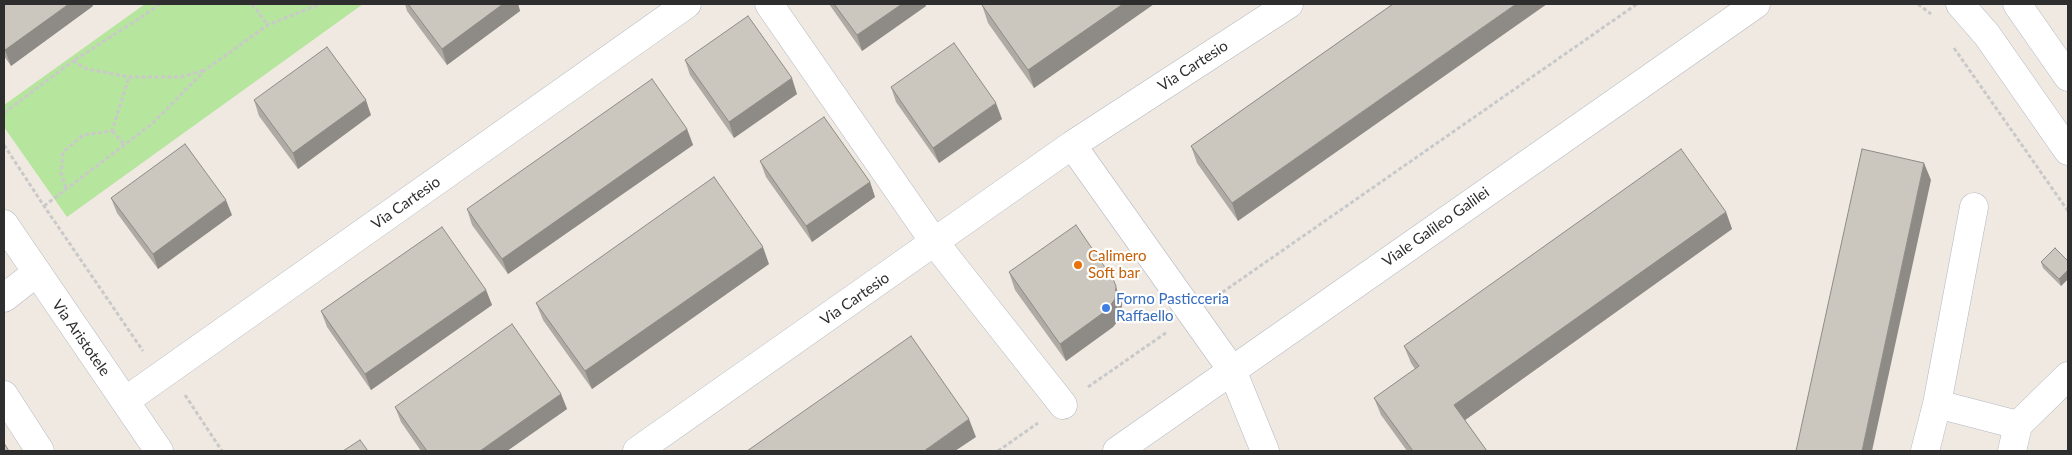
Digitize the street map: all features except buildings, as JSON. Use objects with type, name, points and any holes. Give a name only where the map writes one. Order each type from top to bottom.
[{"type":"street","name":"Via Cartesio","points":[[126,401],[686,4]]},
{"type":"street","points":[[769,4],[935,243],[1063,405]]},
{"type":"street","name":"Via Cartesio","points":[[637,451],[1072,145],[1289,4]]},
{"type":"street","name":"Viale Galileo Galilei","points":[[1117,451],[1756,4]]},
{"type":"street","points":[[1960,4],[1987,35],[2068,151]]},
{"type":"street","points":[[2016,4],[2068,78]]},
{"type":"street","points":[[1072,145],[1232,370],[1265,451]]},
{"type":"street","points":[[1926,451],[1974,207]]},
{"type":"street","name":"Via Aristotele","points":[[4,224],[159,451]]},
{"type":"street","points":[[4,298],[36,273]]},
{"type":"street","points":[[1936,404],[2015,438],[2068,376]]},
{"type":"street","points":[[4,395],[40,451]]},
{"type":"path","points":[[4,113],[73,61],[160,4]]},
{"type":"path","points":[[252,4],[268,25]]},
{"type":"path","points":[[44,206],[153,122],[205,70],[268,25],[320,4]]},
{"type":"path","points":[[998,451],[1637,4]]},
{"type":"path","points":[[1918,4],[1930,12],[1935,20]]},
{"type":"path","points":[[1952,44],[2068,212]]},
{"type":"path","points":[[73,61],[87,69],[129,77],[181,77],[205,70]]},
{"type":"path","points":[[112,131],[129,77]]},
{"type":"path","points":[[112,131],[124,144]]},
{"type":"path","points":[[66,188],[60,173],[63,152],[83,135],[112,131]]},
{"type":"path","points":[[4,145],[142,351],[169,371],[222,451]]},
{"type":"green space","points":[[145,4],[363,4],[67,217],[4,127],[4,105]]},
{"type":"place","name":"Calimero Soft bar","points":[[1078,265]]},
{"type":"place","name":"Forno Pasticceria Raffaello","points":[[1106,308]]}]
